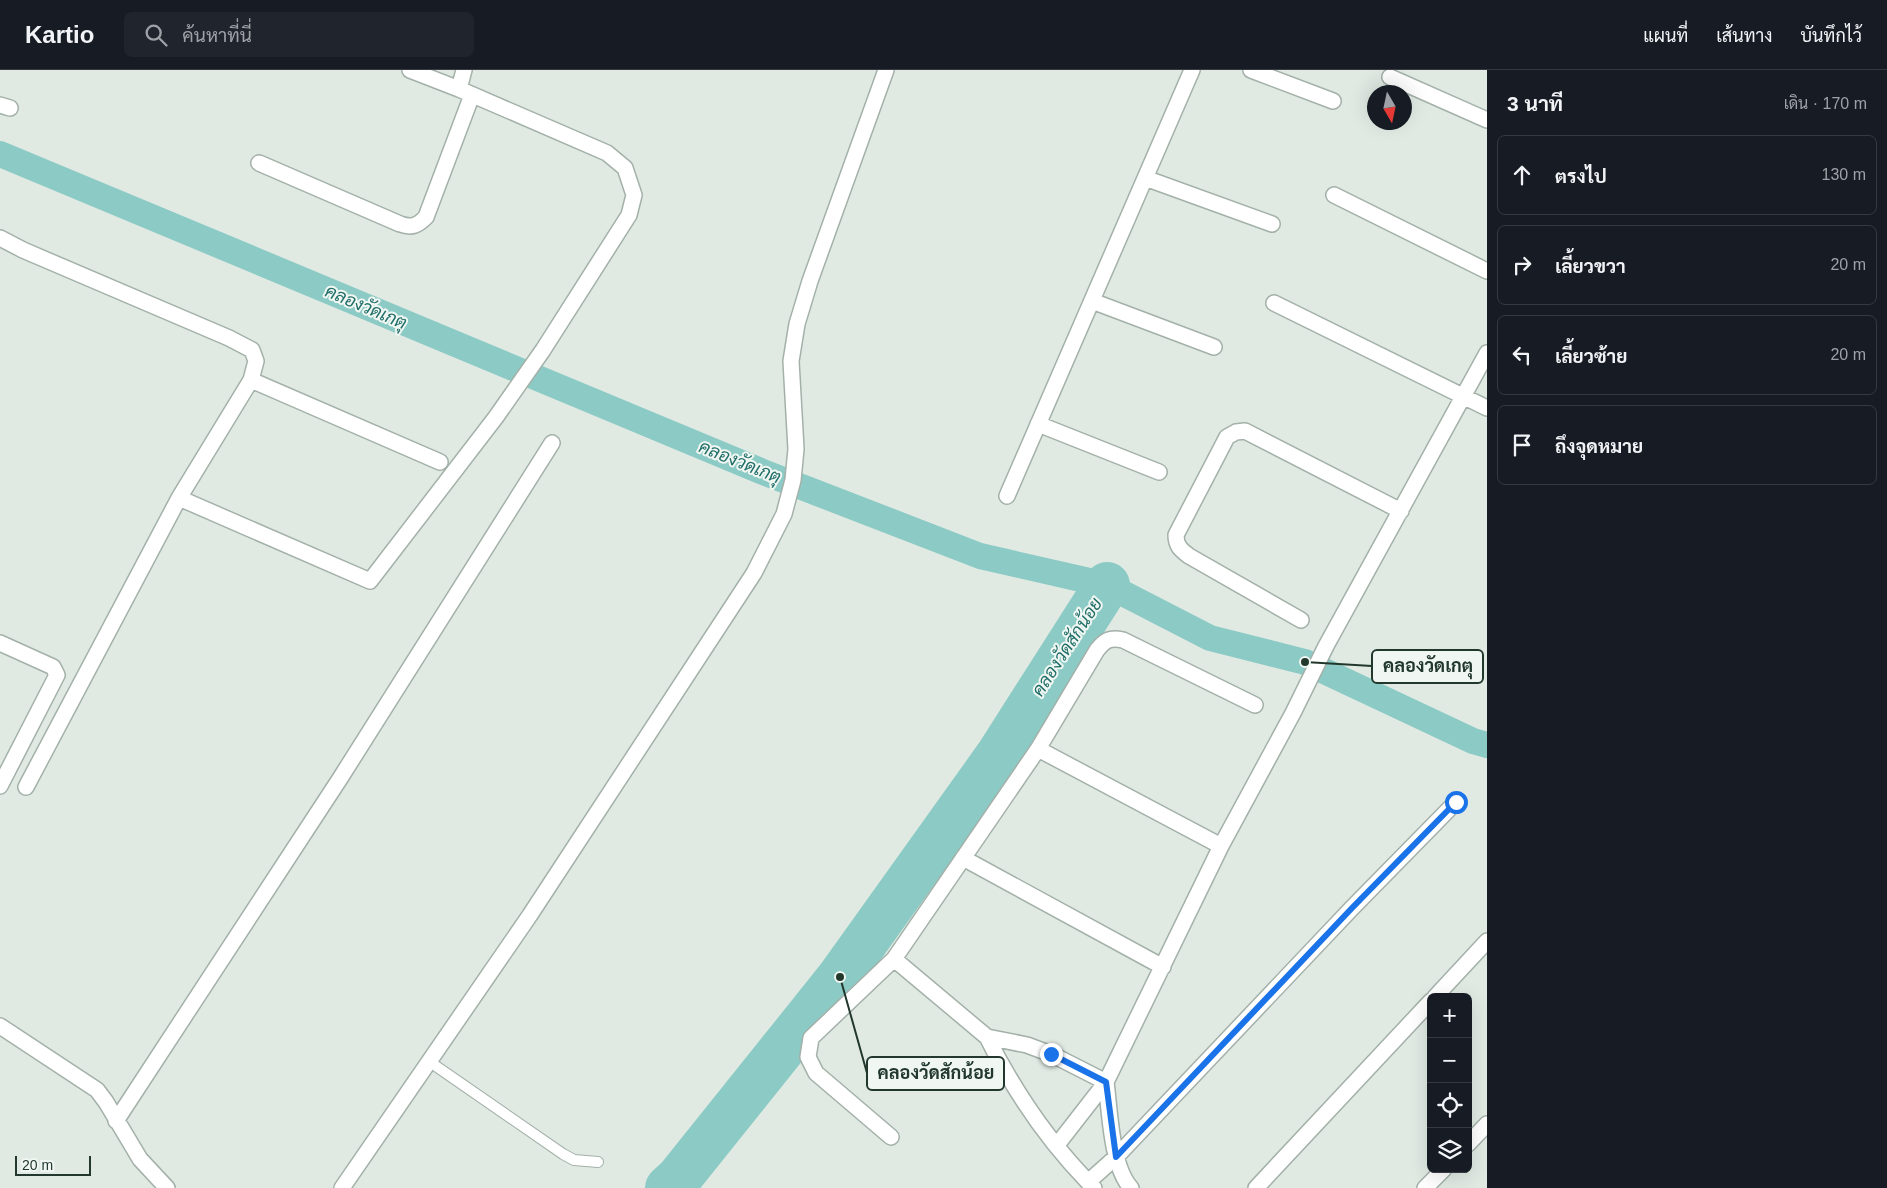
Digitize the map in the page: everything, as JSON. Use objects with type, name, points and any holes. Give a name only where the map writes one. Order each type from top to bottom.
[{"type":"street","points":[[179,498],[370,581],[496,417],[543,350],[629,215],[634,195],[625,168],[607,153],[410,70]]},
{"type":"street","points":[[259,163],[400,224],[410,227],[417,226],[426,217],[465,92],[464,70]]},
{"type":"street","points":[[342,1188],[530,915],[754,573],[784,514],[793,480],[796,449],[791,361],[796,324],[886,70]]},
{"type":"street","points":[[1007,496],[1192,70]]},
{"type":"street","points":[[1251,70],[1333,101]]},
{"type":"street","points":[[1390,77],[1487,120]]},
{"type":"street","points":[[1145,178],[1272,224]]},
{"type":"street","points":[[1334,195],[1487,271]]},
{"type":"street","points":[[0,238],[23,250],[229,338],[252,350],[256,361],[251,380],[179,498],[26,787]]},
{"type":"street","points":[[1092,301],[1214,347]]},
{"type":"street","points":[[1274,304],[1487,408]]},
{"type":"street","points":[[1057,1145],[1106,1082],[1221,846],[1293,713],[1326,646],[1487,353]]},
{"type":"street","points":[[251,380],[440,462]]},
{"type":"street","points":[[1038,424],[1159,472]]},
{"type":"street","points":[[1301,620],[1189,556],[1176,543],[1176,536],[1227,437],[1236,432],[1245,431],[1401,511]]},
{"type":"street","points":[[116,1121],[341,777],[552,443]]},
{"type":"street","points":[[891,1137],[816,1073],[808,1057],[810,1038],[894,959],[1038,749],[1097,650],[1105,640],[1114,638],[1123,640],[1255,705]]},
{"type":"street","points":[[0,643],[53,667],[57,675],[0,786]]},
{"type":"street","points":[[1038,749],[1221,846]]},
{"type":"street","points":[[894,959],[987,1037],[998,1059],[1024,1100],[1057,1145],[1091,1185],[1352,908],[1456,802]]},
{"type":"street","points":[[963,858],[1163,967]]},
{"type":"street","points":[[1439,993],[1487,941]]},
{"type":"street","points":[[1256,1188],[1427,1005]]},
{"type":"street","points":[[0,1026],[96,1090],[140,1159],[167,1188]]},
{"type":"street","points":[[987,1037],[1027,1045],[1051,1054],[1106,1082]]},
{"type":"street","points":[[1106,1082],[1116,1157],[1120,1172],[1131,1188]]},
{"type":"street","points":[[1472,1140],[1487,1124]]},
{"type":"street","points":[[1426,1188],[1440,1173]]},
{"type":"lane","points":[[430,1062],[563,1154],[574,1160],[598,1162]]},
{"type":"waterway","name":"คลองวัดเกตุ","points":[[0,154],[763,472],[980,556],[1107,585],[1210,638],[1305,662],[1473,741],[1487,745]]},
{"type":"waterway","name":"คลองวัดสักน้อย","points":[[668,1188],[679,1178],[840,977],[998,756],[1107,585]]},
{"type":"place","name":"คลองวัดเกตุ","points":[[1305,662]]},
{"type":"place","name":"คลองวัดสักน้อย","points":[[840,977]]},
{"type":"route","points":[[1051,1054],[1106,1082],[1116,1157],[1352,908],[1456,802]]}]
